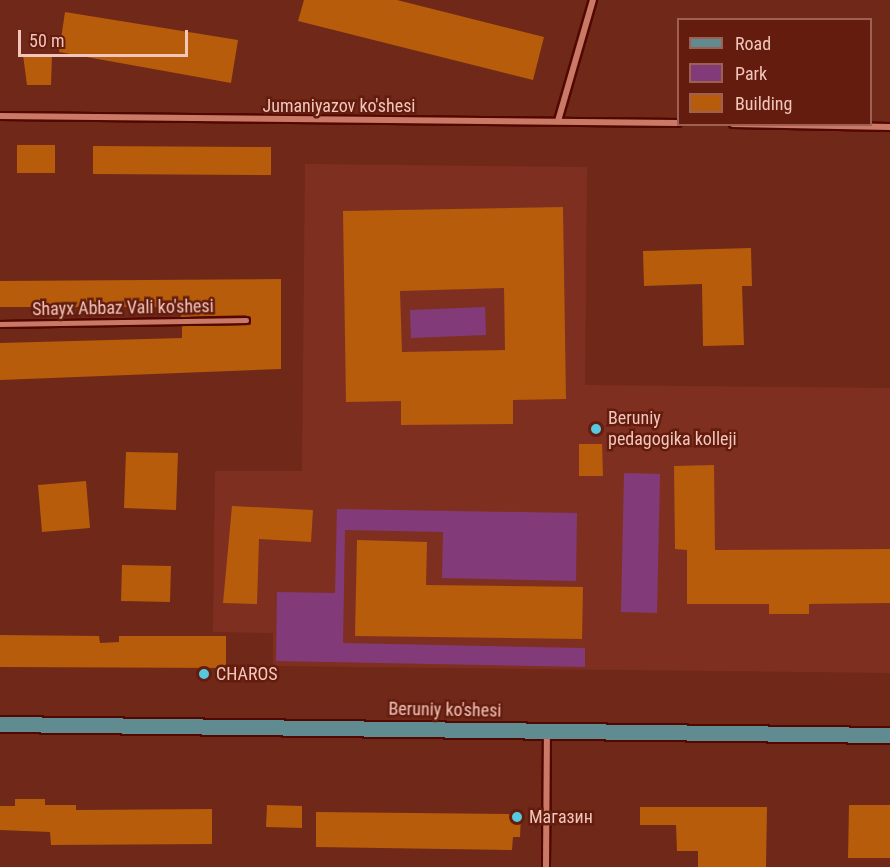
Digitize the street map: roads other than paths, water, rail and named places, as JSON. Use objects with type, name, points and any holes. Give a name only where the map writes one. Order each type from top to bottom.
[{"type":"main road","name":"Beruniy ko'shesi","points":[[0,723],[890,735]]},
{"type":"street","points":[[558,121],[593,0]]},
{"type":"street","name":"Jumaniyazov ko'shesi","points":[[0,116],[677,123]]},
{"type":"street","points":[[838,126],[890,127]]},
{"type":"street","points":[[546,867],[547,731]]},
{"type":"lane","name":"Shayx Abbaz Vali ko'shesi","points":[[0,324],[246,320]]},
{"type":"place","name":"Beruniy pedagogika kolleji","points":[[596,429]]},
{"type":"place","name":"CHAROS","points":[[204,674]]},
{"type":"place","name":"Магазин","points":[[517,817]]}]
